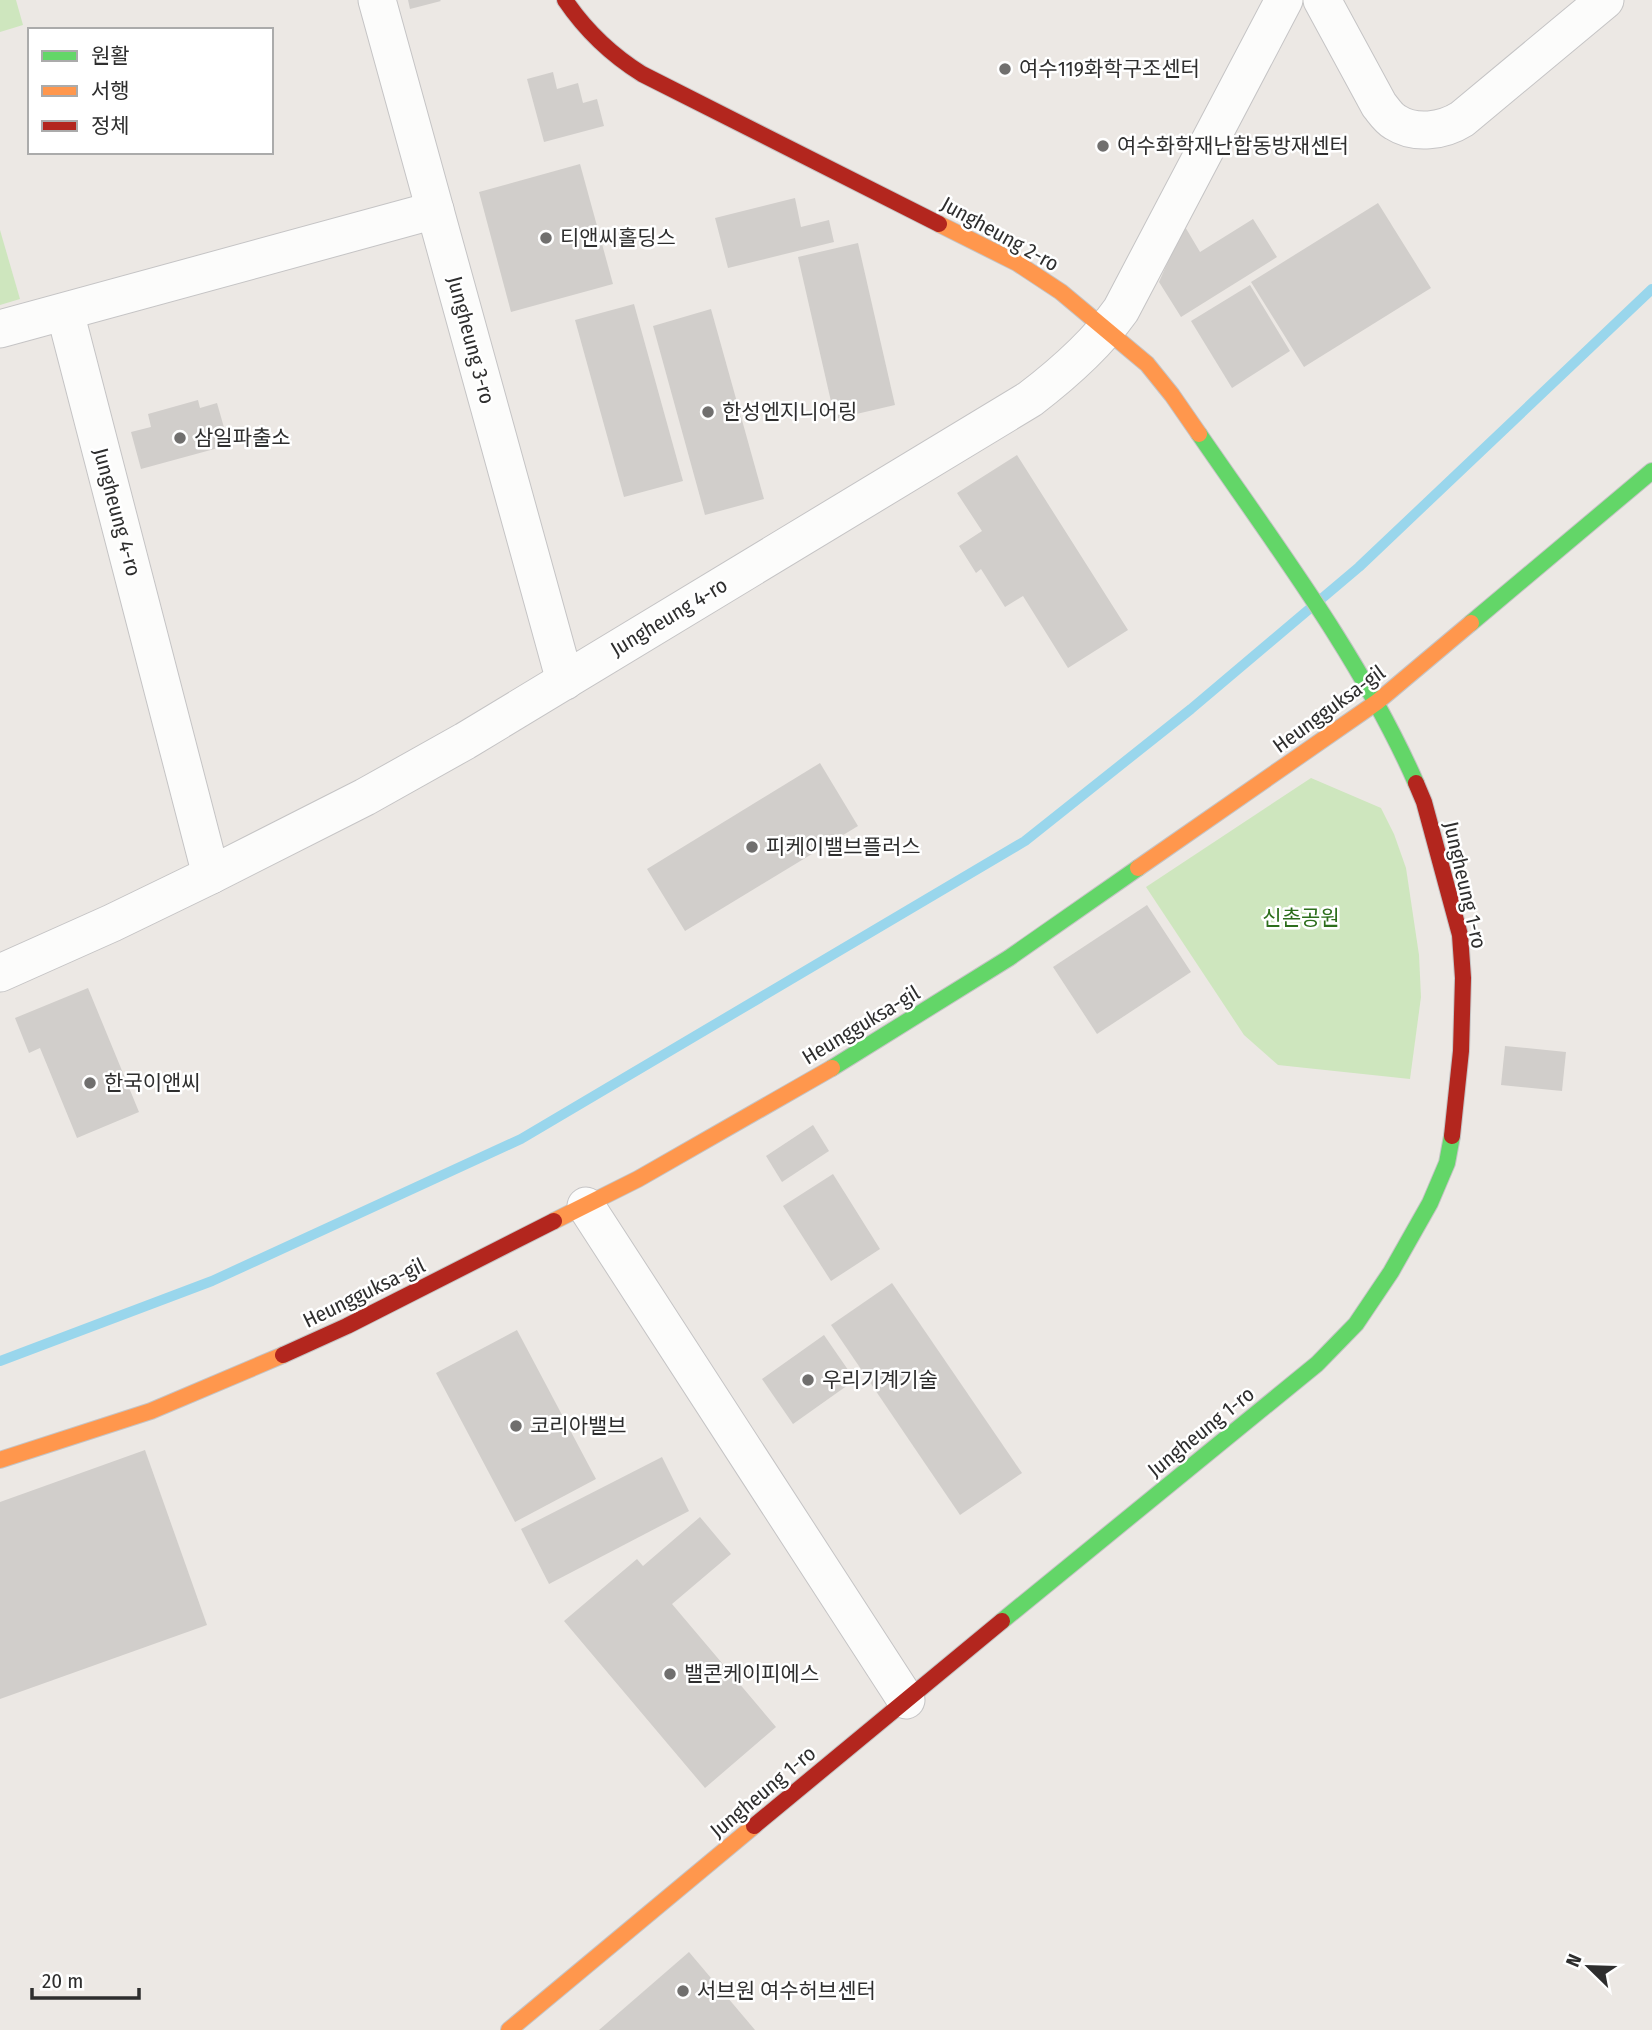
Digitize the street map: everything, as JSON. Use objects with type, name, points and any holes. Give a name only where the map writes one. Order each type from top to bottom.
[{"type":"street","name":"Jungheung 3-ro","points":[[377,0],[565,681]]},
{"type":"street","name":"Jungheung 2-ro","points":[[565,0],[588,32],[628,66],[1017,263],[1107,329],[1146,364],[1172,395],[1345,650]]},
{"type":"street","name":"Jungheung 4-ro","points":[[0,973],[112,923],[365,797],[465,741],[1030,399],[1060,376],[1107,329],[1121,310],[1284,0]]},
{"type":"street","points":[[1322,0],[1388,117],[1403,126],[1432,130],[1443,129],[1462,119],[1605,0]]},
{"type":"street","points":[[0,329],[435,210]]},
{"type":"street","name":"Jungheung 4-ro","points":[[65,312],[211,875]]},
{"type":"street","name":"Heungguksa-gil","points":[[0,1460],[151,1411],[347,1326],[638,1179],[897,1029],[1009,958],[1377,702],[1652,471]]},
{"type":"street","name":"Jungheung 1-ro","points":[[509,2030],[906,1700],[1317,1364],[1356,1324],[1374,1299],[1430,1203],[1447,1163],[1455,1121],[1463,990],[1460,934],[1424,802],[1377,702],[1345,650]]},
{"type":"street","points":[[586,1206],[906,1700]]},
{"type":"green space","points":[[0,0],[16,0],[23,25],[0,32]]},
{"type":"green space","points":[[0,230],[20,299],[0,305]]},
{"type":"green space","name":"신촌공원","points":[[1311,778],[1381,808],[1406,868],[1419,955],[1421,997],[1410,1079],[1278,1065],[1244,1035],[1146,887]]},
{"type":"building","points":[[408,0],[440,0],[441,1],[410,9]]},
{"type":"building","points":[[553,72],[557,89],[578,83],[583,103],[597,99],[604,126],[544,142],[527,79]]},
{"type":"building","name":"티앤씨홀딩스","points":[[580,164],[613,284],[511,312],[479,192]]},
{"type":"building","points":[[795,198],[801,227],[829,220],[834,242],[728,268],[715,218]]},
{"type":"building","points":[[1378,203],[1431,288],[1304,367],[1251,282]]},
{"type":"building","points":[[1253,219],[1277,257],[1181,317],[1159,282],[1184,225],[1200,252]]},
{"type":"building","points":[[858,243],[895,405],[835,419],[798,257]]},
{"type":"building","points":[[1250,285],[1290,351],[1232,388],[1191,321]]},
{"type":"building","points":[[634,304],[683,481],[624,497],[575,320]]},
{"type":"building","name":"한성엔지니어링","points":[[711,309],[764,499],[705,515],[653,326]]},
{"type":"building","name":"삼일파출소","points":[[198,400],[200,408],[217,403],[229,445],[141,469],[131,432],[151,427],[148,414]]},
{"type":"building","points":[[1017,455],[1128,630],[1068,668],[1023,596],[1005,607],[981,569],[976,573],[959,546],[982,531],[957,493]]},
{"type":"building","name":"피케이밸브플러스","points":[[820,763],[858,826],[685,931],[647,869]]},
{"type":"building","points":[[1147,905],[1191,972],[1097,1034],[1053,967]]},
{"type":"building","name":"한국이앤씨","points":[[88,988],[139,1112],[77,1138],[40,1048],[29,1053],[15,1018]]},
{"type":"building","points":[[1505,1046],[1566,1052],[1562,1091],[1501,1085]]},
{"type":"building","points":[[813,1125],[829,1151],[782,1182],[766,1156]]},
{"type":"building","points":[[833,1174],[880,1249],[831,1281],[783,1206]]},
{"type":"building","points":[[892,1283],[1022,1473],[960,1515],[831,1325]]},
{"type":"building","name":"코리아밸브","points":[[517,1330],[596,1479],[515,1522],[436,1373]]},
{"type":"building","name":"우리기계기술","points":[[824,1335],[855,1380],[793,1424],[762,1379]]},
{"type":"building","points":[[145,1450],[207,1625],[0,1699],[0,1502]]},
{"type":"building","points":[[662,1457],[689,1511],[549,1584],[521,1529]]},
{"type":"building","name":"밸콘케이피에스","points":[[700,1517],[731,1554],[672,1604],[776,1727],[705,1788],[564,1621],[637,1559],[643,1566]]},
{"type":"building","name":"서브원 여수허브센터","points":[[689,1952],[755,2030],[599,2030]]},
{"type":"waterway","points":[[0,1361],[212,1281],[521,1139],[1025,841],[1191,709],[1359,567],[1652,289]]},
{"type":"traffic: fast","points":[[1199,434],[1343,647],[1370,691],[1416,783]]},
{"type":"traffic: fast","points":[[1471,623],[1652,471]]},
{"type":"traffic: fast","points":[[832,1068],[1009,958],[1138,868]]},
{"type":"traffic: fast","points":[[1002,1621],[1317,1364],[1356,1324],[1391,1272],[1430,1203],[1447,1163],[1452,1136]]},
{"type":"traffic: slow","points":[[939,224],[1017,263],[1061,292],[1147,364],[1199,434]]},
{"type":"traffic: slow","points":[[1138,868],[1377,702],[1471,623]]},
{"type":"traffic: slow","points":[[554,1221],[638,1179],[832,1068]]},
{"type":"traffic: slow","points":[[0,1460],[151,1411],[283,1355]]},
{"type":"traffic: slow","points":[[509,2030],[754,1826]]},
{"type":"traffic: jam","points":[[565,0],[599,41],[642,74],[939,224]]},
{"type":"traffic: jam","points":[[1416,783],[1424,802],[1460,935],[1463,978],[1461,1051],[1452,1136]]},
{"type":"traffic: jam","points":[[283,1355],[347,1326],[554,1221]]},
{"type":"traffic: jam","points":[[754,1826],[1002,1621]]},
{"type":"place","name":"여수119화학구조센터","points":[[1005,69]]},
{"type":"place","name":"여수화학재난합동방재센터","points":[[1103,146]]},
{"type":"place","name":"티앤씨홀딩스","points":[[546,238]]},
{"type":"place","name":"한성엔지니어링","points":[[708,412]]},
{"type":"place","name":"삼일파출소","points":[[180,438]]},
{"type":"place","name":"피케이밸브플러스","points":[[752,847]]},
{"type":"place","name":"한국이앤씨","points":[[90,1083]]},
{"type":"place","name":"우리기계기술","points":[[808,1380]]},
{"type":"place","name":"코리아밸브","points":[[516,1426]]},
{"type":"place","name":"밸콘케이피에스","points":[[670,1674]]},
{"type":"place","name":"서브원 여수허브센터","points":[[683,1991]]}]
